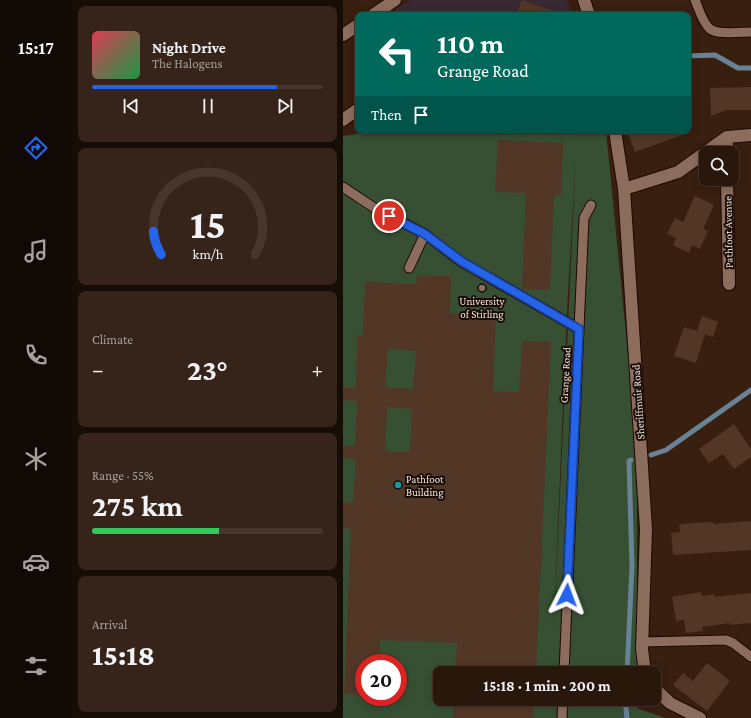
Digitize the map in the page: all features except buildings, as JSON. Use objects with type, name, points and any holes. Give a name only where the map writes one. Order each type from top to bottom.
[{"type":"street","points":[[377,12],[395,0]]},
{"type":"street","points":[[587,0],[589,12]]},
{"type":"street","points":[[343,35],[355,27]]},
{"type":"street","points":[[343,120],[355,111]]},
{"type":"street","name":"Sheriffmuir Road","points":[[615,134],[624,189],[646,529],[642,642],[644,666]]},
{"type":"street","points":[[624,189],[678,172],[727,137],[751,135]]},
{"type":"street","points":[[727,137],[727,146]]},
{"type":"street","name":"Pathfoot Avenue","points":[[727,186],[729,284]]},
{"type":"street","points":[[661,695],[670,703],[700,718]]},
{"type":"lane","points":[[695,0],[706,24],[711,30],[717,32],[751,32]]},
{"type":"lane","points":[[343,186],[376,209],[425,234],[461,261],[579,329]]},
{"type":"lane","name":"Grange Road","points":[[564,666],[584,218],[591,205]]},
{"type":"lane","points":[[409,268],[425,234]]},
{"type":"lane","points":[[642,642],[725,640],[733,643],[751,657]]},
{"type":"lane","points":[[562,718],[563,706]]},
{"type":"shaded area","points":[[410,0],[567,0],[572,12],[393,12]]},
{"type":"green space","name":"University of Stirling","points":[[357,134],[606,134],[637,445],[637,666],[433,666],[433,706],[637,706],[637,708],[665,718],[343,718],[343,136]],"holes":[[[576,154],[553,643],[567,312]]]},
{"type":"waterway","points":[[691,56],[715,55],[738,68],[751,68]]},
{"type":"waterway","points":[[651,455],[666,450],[751,390]]},
{"type":"waterway","points":[[627,666],[632,566],[629,461],[631,460]]},
{"type":"waterway","points":[[626,706],[627,718]]},
{"type":"place","name":"University of Stirling","points":[[482,288]]},
{"type":"place","name":"Pathfoot Building","points":[[398,485]]},
{"type":"route","points":[[389,216],[425,234],[461,261],[579,329],[567,595]]}]
